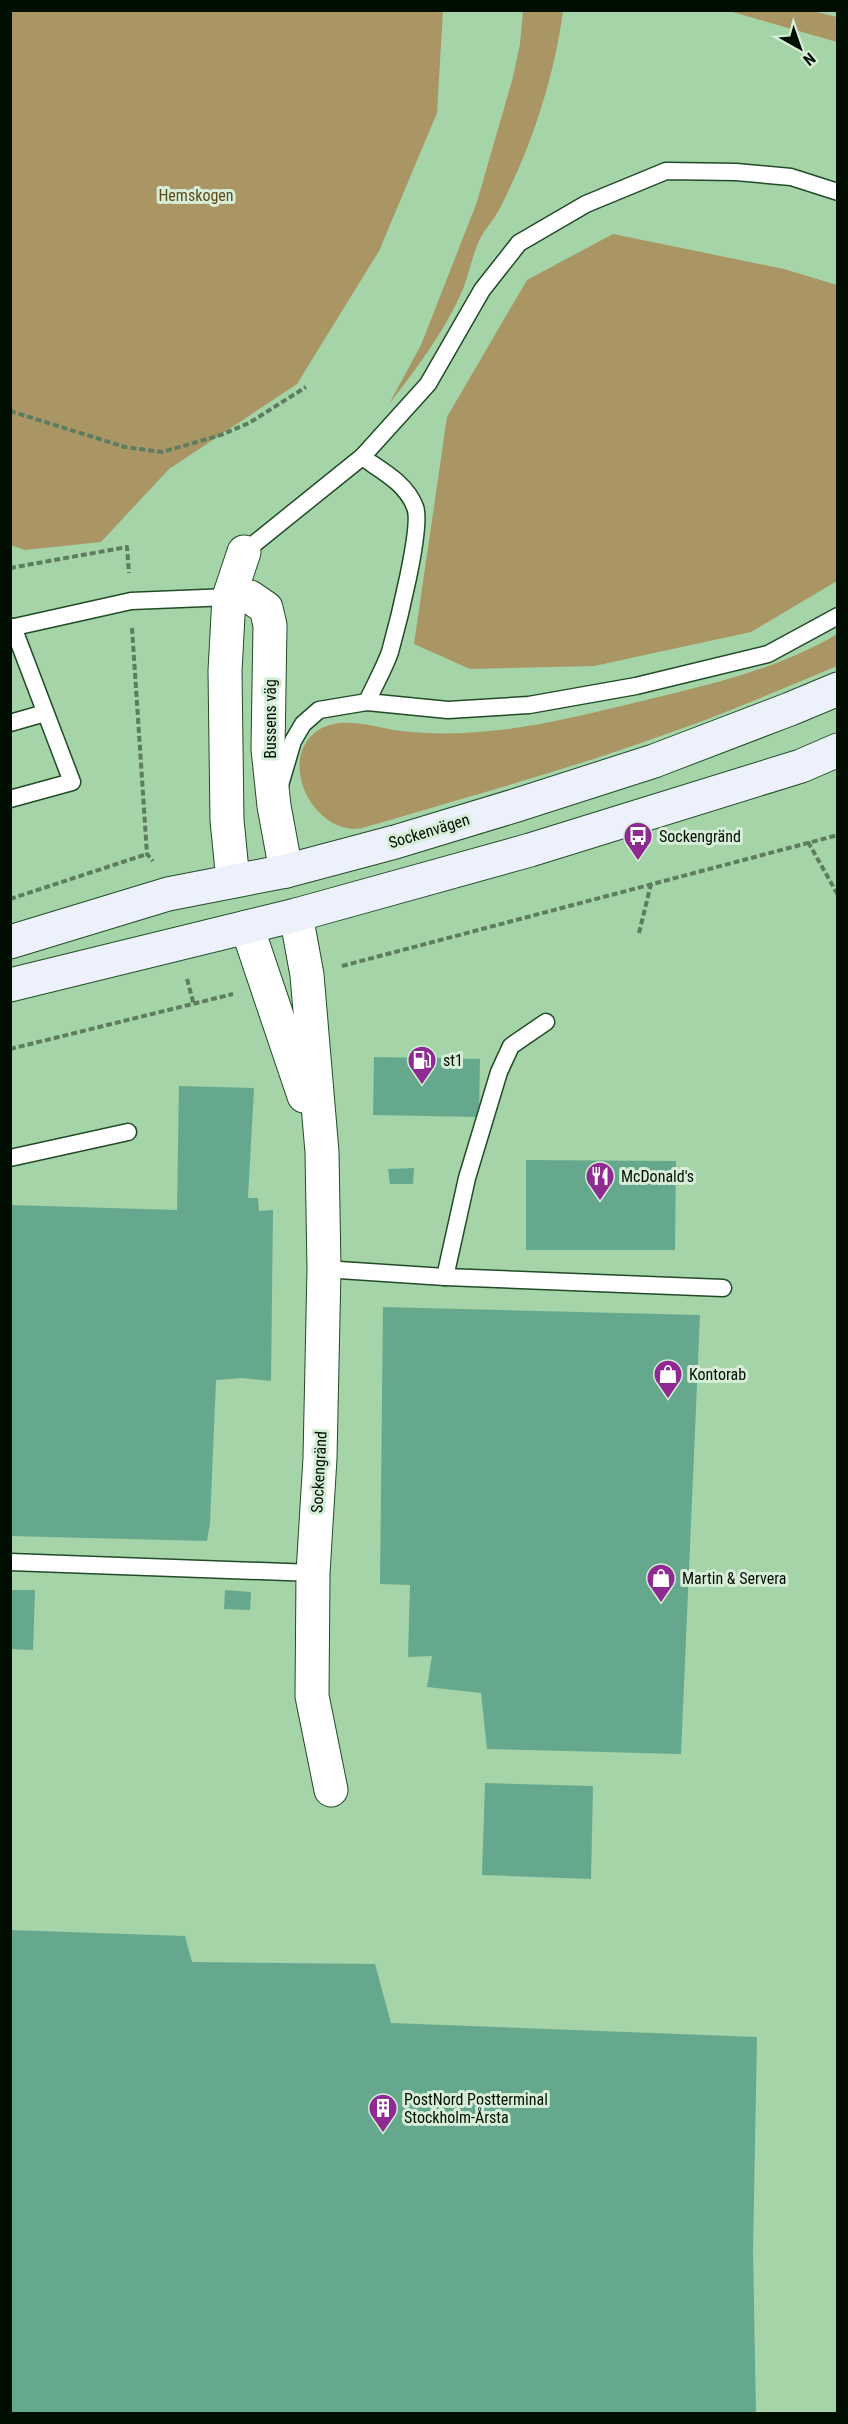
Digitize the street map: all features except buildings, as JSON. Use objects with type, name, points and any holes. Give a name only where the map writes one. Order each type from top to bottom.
[{"type":"main road","name":"Sockenvägen","points":[[10,942],[168,894],[286,871],[406,839],[631,768],[790,709],[837,689]]},
{"type":"main road","points":[[10,985],[296,915],[530,850],[801,766],[837,750]]},
{"type":"main road","points":[[286,871],[296,915]]},
{"type":"main road","points":[[233,881],[247,927]]},
{"type":"street","points":[[233,881],[227,820],[225,743],[229,597],[244,552]]},
{"type":"street","name":"Bussens väg","points":[[229,597],[250,597],[258,602],[266,608],[270,625],[268,749],[274,806],[286,871]]},
{"type":"street","name":"Sockengränd","points":[[296,915],[307,975],[322,1152],[324,1269],[320,1458],[313,1573],[312,1696],[331,1790]]},
{"type":"street","name":"Sockengränd","points":[[247,927],[322,1152]]},
{"type":"lane","points":[[244,552],[362,457],[428,384],[482,290],[519,243],[586,204],[666,171],[736,172],[791,177],[837,192]]},
{"type":"lane","points":[[362,457],[395,479],[410,495],[417,510],[417,535],[389,653],[367,702]]},
{"type":"lane","points":[[10,799],[72,782],[12,628],[131,601],[229,597]]},
{"type":"lane","points":[[274,806],[293,741],[303,724],[319,710],[367,702],[448,710],[530,705],[636,686],[768,654],[837,616]]},
{"type":"lane","points":[[10,723],[45,713]]},
{"type":"lane","points":[[445,1277],[467,1178],[500,1072],[511,1046],[546,1022]]},
{"type":"lane","points":[[10,1158],[128,1132]]},
{"type":"lane","points":[[324,1269],[445,1277],[723,1288]]},
{"type":"lane","points":[[10,1562],[313,1573]]},
{"type":"path","points":[[10,411],[125,447],[162,452],[221,435],[249,423],[306,387]]},
{"type":"path","points":[[10,568],[127,547],[147,854],[158,865],[168,894]]},
{"type":"path","points":[[307,975],[837,835]]},
{"type":"path","points":[[808,842],[837,895]]},
{"type":"path","points":[[10,899],[147,854]]},
{"type":"path","points":[[639,933],[651,884]]},
{"type":"path","points":[[178,943],[194,1005]]},
{"type":"path","points":[[10,1049],[268,985]]},
{"type":"green space","name":"Hemskogen","points":[[11,10],[443,11],[437,113],[379,251],[297,384],[169,469],[101,542],[25,550],[10,545]]},
{"type":"green space","points":[[523,11],[563,11],[554,62],[540,113],[511,186],[479,241],[456,305],[430,349],[389,404],[421,345],[477,202],[513,77],[520,44]]},
{"type":"green space","points":[[729,11],[813,11],[837,17],[837,42]]},
{"type":"green space","points":[[613,234],[784,269],[837,285],[837,581],[751,632],[594,666],[470,669],[414,644],[447,417],[527,280]]},
{"type":"green space","points":[[837,634],[837,666],[769,694],[605,755],[368,826],[354,829],[338,825],[323,816],[312,803],[304,788],[300,772],[301,755],[307,741],[320,729],[329,725],[350,723],[411,732],[469,733],[541,724],[742,675],[791,657]]},
{"type":"place","name":"Sockengränd","points":[[638,862]]},
{"type":"place","name":"st1","points":[[422,1086]]},
{"type":"place","name":"McDonald's","points":[[600,1202]]},
{"type":"place","name":"Kontorab","points":[[668,1400]]},
{"type":"place","name":"Martin & Servera","points":[[661,1604]]},
{"type":"place","name":"PostNord Postterminal Stockholm-Årsta","points":[[383,2134]]}]
